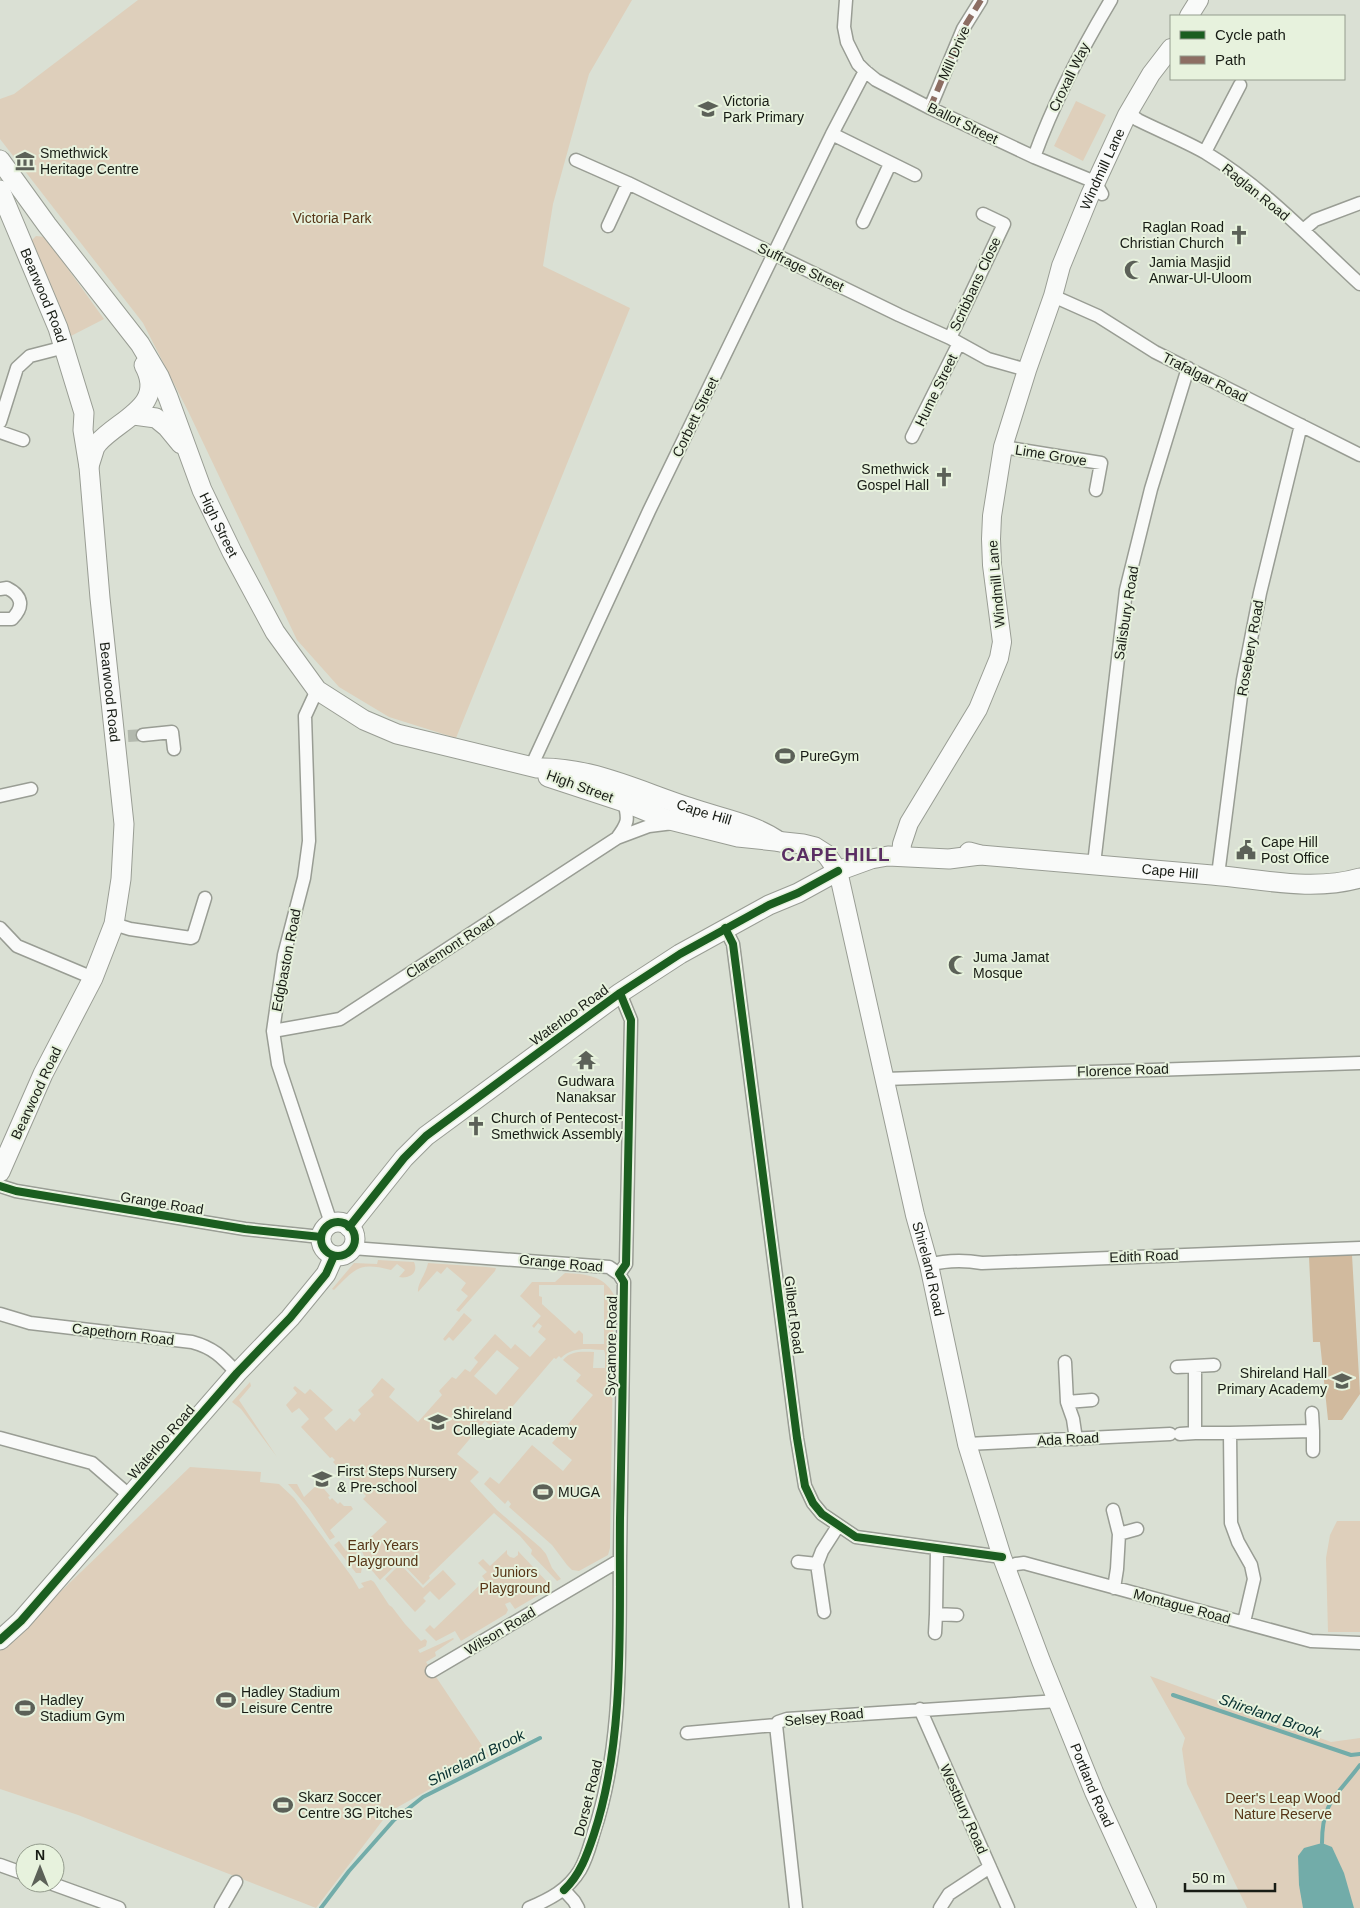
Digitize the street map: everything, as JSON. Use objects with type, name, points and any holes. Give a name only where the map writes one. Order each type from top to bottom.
[{"type":"main road","points":[[1190,15],[1199,0]]},
{"type":"main road","name":"Windmill Lane","points":[[902,850],[909,823],[978,709],[1000,658],[1002,642],[992,566],[992,516],[1003,447],[1053,296],[1061,266],[1098,188],[1114,142],[1163,69],[1170,49]]},
{"type":"main road","name":"Windmill Lane","points":[[1098,188],[1116,164],[1133,116]]},
{"type":"main road","name":"High Street","points":[[0,160],[21,191],[140,344],[159,376],[206,499],[232,552],[275,632],[317,690],[364,720],[397,734],[534,768],[545,776],[625,794]]},
{"type":"main road","points":[[2,196],[21,191]]},
{"type":"main road","name":"Bearwood Road","points":[[0,1172],[43,1074],[93,978],[114,924],[121,879],[124,824],[121,737],[83,430],[84,413],[65,347],[2,196]]},
{"type":"main road","points":[[24,247],[28,233],[36,227],[47,225]]},
{"type":"main road","points":[[89,468],[95,447],[112,430],[134,415],[147,398],[151,382],[146,368],[114,311]]},
{"type":"main road","points":[[84,413],[94,425],[101,429],[112,430]]},
{"type":"main road","points":[[134,415],[156,418],[167,427],[186,450]]},
{"type":"main road","points":[[625,794],[638,804],[647,803],[657,797],[659,805],[679,822]]},
{"type":"main road","name":"Cape Hill","points":[[625,794],[666,819],[738,837],[815,847],[826,854],[835,866],[853,852],[875,846],[902,850],[950,848],[980,855],[1218,875],[1286,884],[1342,883],[1360,878]]},
{"type":"main road","name":"Cape Hill","points":[[657,797],[753,827],[767,833],[780,842]]},
{"type":"main road","name":"Waterloo Road","points":[[334,1229],[426,1136],[620,994],[680,954],[769,905],[794,886],[835,866]]},
{"type":"main road","name":"Shireland Road","points":[[835,866],[928,1265],[966,1444],[1004,1563],[1041,1661]]},
{"type":"main road","points":[[334,1229],[354,1238],[352,1248],[343,1255],[334,1256],[326,1251],[322,1243],[334,1229]]},
{"type":"main road","name":"Waterloo Road","points":[[0,1640],[20,1621],[237,1373],[290,1318],[326,1274],[334,1256]]},
{"type":"main road","name":"Portland Road","points":[[1041,1661],[1094,1792],[1147,1908]]},
{"type":"street","name":"Ballot Street","points":[[846,0],[844,27],[847,42],[858,64],[876,80],[930,108],[1098,188]]},
{"type":"street","name":"Mill Drive","points":[[930,108],[963,29],[981,0]]},
{"type":"street","name":"Croxall Way","points":[[1034,157],[1051,114],[1090,36],[1111,0]]},
{"type":"street","name":"Corbett Street","points":[[534,768],[646,519],[864,71]]},
{"type":"street","points":[[1205,152],[1240,85]]},
{"type":"street","name":"Raglan Road","points":[[1133,116],[1205,152],[1248,183],[1303,230],[1360,284]]},
{"type":"street","points":[[832,134],[915,175]]},
{"type":"street","name":"Suffrage Street","points":[[576,160],[775,254],[955,341],[988,359],[1027,370]]},
{"type":"street","points":[[863,222],[890,164]]},
{"type":"street","points":[[608,226],[628,183]]},
{"type":"street","points":[[1303,230],[1315,220],[1360,202]]},
{"type":"street","name":"Scribbans Close","points":[[955,341],[1004,224],[983,214]]},
{"type":"street","name":"Trafalgar Road","points":[[1053,296],[1098,316],[1152,350],[1360,455]]},
{"type":"street","name":"Hume Street","points":[[912,437],[955,341]]},
{"type":"street","points":[[0,422],[17,368],[30,356],[65,347]]},
{"type":"street","name":"Salisbury Road","points":[[1094,864],[1126,590],[1150,489],[1188,368]]},
{"type":"street","name":"Rosebery Road","points":[[1218,875],[1243,680],[1260,593],[1301,425]]},
{"type":"street","points":[[0,432],[23,440]]},
{"type":"street","name":"Lime Grove","points":[[1003,447],[1101,464],[1096,490]]},
{"type":"street","points":[[0,589],[8,588],[16,593],[20,603],[19,612],[12,619],[0,619]]},
{"type":"street","name":"Edgbaston Road","points":[[317,690],[305,716],[308,860],[284,955],[273,1031],[278,1064],[334,1229]]},
{"type":"street","points":[[143,735],[172,732],[174,748]]},
{"type":"street","points":[[0,796],[31,789]]},
{"type":"street","points":[[617,838],[627,825],[628,817],[625,794]]},
{"type":"street","name":"Claremont Road","points":[[273,1031],[340,1019],[617,838],[649,826],[679,822]]},
{"type":"street","points":[[114,924],[130,929],[191,938],[193,937],[205,898]]},
{"type":"street","name":"Gilbert Road","points":[[726,928],[733,944],[797,1438],[805,1486],[812,1503],[822,1514],[856,1537],[937,1549],[1004,1563]]},
{"type":"street","points":[[0,930],[17,946],[93,978]]},
{"type":"street","name":"Sycamore Road","points":[[616,1705],[619,1633],[624,1282],[619,1274],[626,1264],[631,1020],[620,994]]},
{"type":"street","name":"Florence Road","points":[[885,1079],[1360,1063]]},
{"type":"street","name":"Grange Road","points":[[0,1186],[16,1191],[227,1226],[334,1229]]},
{"type":"street","name":"Grange Road","points":[[352,1248],[609,1267],[619,1274]]},
{"type":"street","name":"Edith Road","points":[[928,1265],[944,1261],[967,1260],[982,1263],[1360,1248]]},
{"type":"street","name":"Capethorn Road","points":[[0,1314],[30,1323],[192,1342],[207,1346],[219,1354],[237,1373]]},
{"type":"street","points":[[1065,1362],[1067,1402],[1073,1420],[1076,1439]]},
{"type":"street","points":[[1177,1367],[1214,1365]]},
{"type":"street","points":[[1195,1366],[1195,1433]]},
{"type":"street","points":[[1067,1402],[1092,1400]]},
{"type":"street","points":[[1312,1413],[1314,1451]]},
{"type":"street","name":"Ada Road","points":[[966,1444],[1195,1433],[1313,1431]]},
{"type":"street","points":[[1230,1433],[1231,1523],[1238,1542],[1251,1565],[1254,1579],[1244,1622]]},
{"type":"street","points":[[0,1438],[92,1463],[130,1496]]},
{"type":"street","points":[[1112,1510],[1118,1534],[1117,1569],[1114,1588]]},
{"type":"street","points":[[824,1612],[817,1564],[822,1551],[838,1526]]},
{"type":"street","points":[[1118,1534],[1137,1529]]},
{"type":"street","points":[[936,1634],[937,1549]]},
{"type":"street","name":"Wilson Road","points":[[432,1671],[620,1560]]},
{"type":"street","points":[[798,1562],[817,1564]]},
{"type":"street","name":"Montague Road","points":[[1004,1563],[1024,1563],[1244,1622],[1311,1642],[1360,1644]]},
{"type":"street","points":[[936,1614],[957,1615]]},
{"type":"street","name":"Selsey Road","points":[[796,1908],[776,1725],[778,1722],[786,1719],[1058,1701]]},
{"type":"street","name":"Dorset Road","points":[[564,1890],[581,1868],[599,1817],[611,1760],[616,1705]]},
{"type":"street","name":"Westbury Road","points":[[920,1709],[1008,1908]]},
{"type":"street","points":[[687,1733],[776,1725]]},
{"type":"street","points":[[0,1865],[15,1870]]},
{"type":"street","points":[[940,1908],[949,1894],[990,1867]]},
{"type":"street","points":[[222,1908],[236,1882]]},
{"type":"street","points":[[65,1888],[119,1908]]},
{"type":"street","points":[[529,1908],[564,1890],[578,1908]]},
{"type":"green space","name":"Victoria Park","points":[[138,0],[632,0],[589,74],[553,204],[543,266],[630,308],[456,738],[389,717],[339,687],[297,640],[189,413],[143,323],[0,139],[0,99],[14,94]]},
{"type":"green space","points":[[1076,101],[1106,115],[1083,161],[1054,146]]},
{"type":"green space","points":[[36,236],[45,237],[104,319],[67,338],[30,242]]},
{"type":"green space","points":[[378,1260],[414,1262],[415,1269],[409,1276],[399,1277],[405,1270],[397,1264],[391,1270],[365,1267],[353,1272],[334,1290],[332,1289],[354,1263],[377,1264]]},
{"type":"green space","points":[[428,1263],[496,1268],[459,1312],[456,1310],[468,1296],[461,1290],[466,1283],[447,1267],[441,1274],[437,1271],[418,1292]]},
{"type":"green space","name":"Early Years Playground","points":[[565,1273],[587,1275],[605,1283],[614,1295],[610,1548],[608,1555],[579,1571],[572,1570],[552,1545],[509,1507],[511,1504],[508,1500],[505,1504],[484,1484],[490,1477],[499,1484],[532,1445],[563,1471],[572,1460],[552,1443],[593,1395],[576,1381],[581,1375],[563,1360],[574,1353],[594,1352],[593,1368],[605,1368],[604,1350],[581,1349],[566,1354],[561,1358],[559,1356],[556,1359],[554,1358],[494,1428],[485,1421],[457,1454],[479,1472],[470,1481],[497,1510],[541,1548],[552,1568],[561,1579],[557,1581],[531,1554],[532,1550],[520,1536],[494,1513],[429,1576],[430,1578],[423,1585],[400,1561],[380,1580],[369,1567],[360,1547],[387,1522],[363,1499],[366,1496],[333,1462],[335,1460],[332,1457],[330,1458],[301,1427],[309,1419],[299,1408],[292,1413],[286,1405],[297,1393],[293,1388],[295,1386],[305,1394],[310,1389],[333,1410],[324,1418],[336,1431],[350,1418],[354,1422],[361,1414],[358,1410],[374,1395],[371,1391],[382,1378],[395,1389],[389,1397],[418,1422],[442,1395],[439,1391],[452,1377],[456,1379],[465,1369],[470,1372],[478,1362],[474,1358],[495,1334],[511,1349],[515,1344],[530,1357],[546,1339],[538,1332],[542,1326],[538,1323],[534,1328],[532,1326],[541,1316],[520,1296],[532,1282],[555,1282]],"holes":[[[539,1285],[604,1285],[604,1344],[583,1344],[583,1334],[579,1330],[575,1334],[542,1304],[542,1297],[539,1296]],[[497,1350],[519,1368],[496,1395],[474,1376]]]},
{"type":"green space","points":[[464,1313],[472,1320],[453,1341],[449,1337],[445,1341],[443,1339]]},
{"type":"green space","points":[[250,1382],[251,1386],[239,1400],[277,1457],[241,1409],[232,1402]]},
{"type":"green space","name":"Hadley Stadium Leisure Centre","points":[[190,1467],[261,1472],[260,1482],[279,1484],[294,1498],[359,1589],[364,1587],[361,1583],[371,1580],[374,1582],[389,1605],[405,1624],[421,1641],[425,1639],[427,1641],[426,1646],[418,1650],[420,1653],[453,1638],[435,1652],[436,1656],[426,1662],[489,1756],[389,1812],[316,1908],[78,1815],[0,1789],[0,1650]]},
{"type":"green space","points":[[319,1483],[330,1496],[328,1497],[330,1500],[332,1498],[338,1504],[340,1502],[344,1506],[351,1506],[353,1509],[330,1530],[335,1537],[330,1540],[309,1509],[288,1484],[297,1484],[304,1497]]},
{"type":"green space","points":[[1337,1521],[1360,1521],[1360,1632],[1328,1632],[1326,1558],[1330,1535]]},
{"type":"green space","points":[[339,1541],[346,1551],[353,1543],[362,1567],[361,1573],[356,1573],[334,1545]]},
{"type":"green space","name":"Juniors Playground","points":[[507,1550],[507,1554],[514,1558],[518,1555],[518,1551],[550,1585],[549,1589],[515,1609],[510,1602],[505,1604],[508,1610],[506,1614],[461,1641],[455,1631],[436,1641],[425,1630],[430,1625],[434,1629],[485,1580],[482,1576],[487,1572],[478,1563],[483,1559],[490,1566]]},
{"type":"green space","points":[[400,1564],[423,1588],[443,1570],[456,1584],[439,1600],[430,1591],[423,1598],[426,1601],[415,1612],[385,1579]]},
{"type":"green space","name":"Deer's Leap Wood Nature Reserve","points":[[1150,1676],[1331,1742],[1360,1738],[1360,1908],[1247,1908],[1187,1784],[1182,1749],[1185,1738]]},
{"type":"shaded area","name":"Shireland Hall Primary Academy","points":[[1352,1255],[1360,1394],[1342,1420],[1328,1420],[1320,1342],[1313,1342],[1309,1257]]},
{"type":"water","points":[[1322,1843],[1332,1847],[1344,1873],[1354,1908],[1303,1908],[1299,1885],[1298,1856],[1304,1848]]},
{"type":"waterway","name":"Shireland Brook","points":[[1173,1695],[1351,1755],[1360,1754]]},
{"type":"waterway","name":"Shireland Brook","points":[[321,1908],[349,1871],[394,1820],[423,1797],[540,1738]]},
{"type":"waterway","points":[[1322,1843],[1328,1808],[1332,1800],[1360,1765]]},
{"type":"tunnel","points":[[128,736],[143,735]]},
{"type":"marked path","points":[[930,108],[963,29],[981,0]]},
{"type":"cycle path","points":[[349,1227],[404,1158],[426,1136],[620,993],[680,954],[769,905],[798,893],[838,871]]},
{"type":"cycle path","points":[[725,928],[733,944],[797,1438],[805,1486],[813,1503],[822,1514],[856,1537],[1002,1557]]},
{"type":"cycle path","points":[[564,1890],[579,1871],[586,1857],[604,1796],[611,1758],[619,1677],[624,1282],[619,1274],[626,1264],[631,1020],[620,993]]},
{"type":"cycle path","points":[[0,1186],[16,1191],[245,1229],[321,1237]]},
{"type":"cycle path","points":[[338,1222],[350,1227],[355,1239],[350,1251],[338,1256],[326,1251],[321,1239],[326,1227],[338,1222]]},
{"type":"cycle path","points":[[0,1640],[21,1621],[237,1373],[290,1318],[326,1274],[334,1256]]},
{"type":"place","name":"Victoria Park Primary","points":[[708,109]]},
{"type":"place","name":"Smethwick Heritage Centre","points":[[25,161]]},
{"type":"place","name":"Raglan Road Christian Church","points":[[1239,235]]},
{"type":"place","name":"Jamia Masjid Anwar-Ul-Uloom","points":[[1134,270]]},
{"type":"place","name":"Smethwick Gospel Hall","points":[[944,477]]},
{"type":"place","name":"PureGym","points":[[785,756]]},
{"type":"place","name":"Cape Hill Post Office","points":[[1246,850]]},
{"type":"place","name":"Juma Jamat Mosque","points":[[958,965]]},
{"type":"place","name":"Gudwara Nanaksar","points":[[586,1060]]},
{"type":"place","name":"Church of Pentecost- Smethwick Assembly","points":[[476,1126]]},
{"type":"place","name":"Shireland Hall Primary Academy","points":[[1342,1381]]},
{"type":"place","name":"Shireland Collegiate Academy","points":[[438,1422]]},
{"type":"place","name":"First Steps Nursery & Pre-school","points":[[322,1479]]},
{"type":"place","name":"MUGA","points":[[543,1492]]},
{"type":"place","name":"Hadley Stadium Leisure Centre","points":[[226,1700]]},
{"type":"place","name":"Hadley Stadium Gym","points":[[25,1708]]},
{"type":"place","name":"Skarz Soccer Centre 3G Pitches","points":[[283,1805]]},
{"type":"district","name":"CAPE HILL","points":[[836,854]]}]
